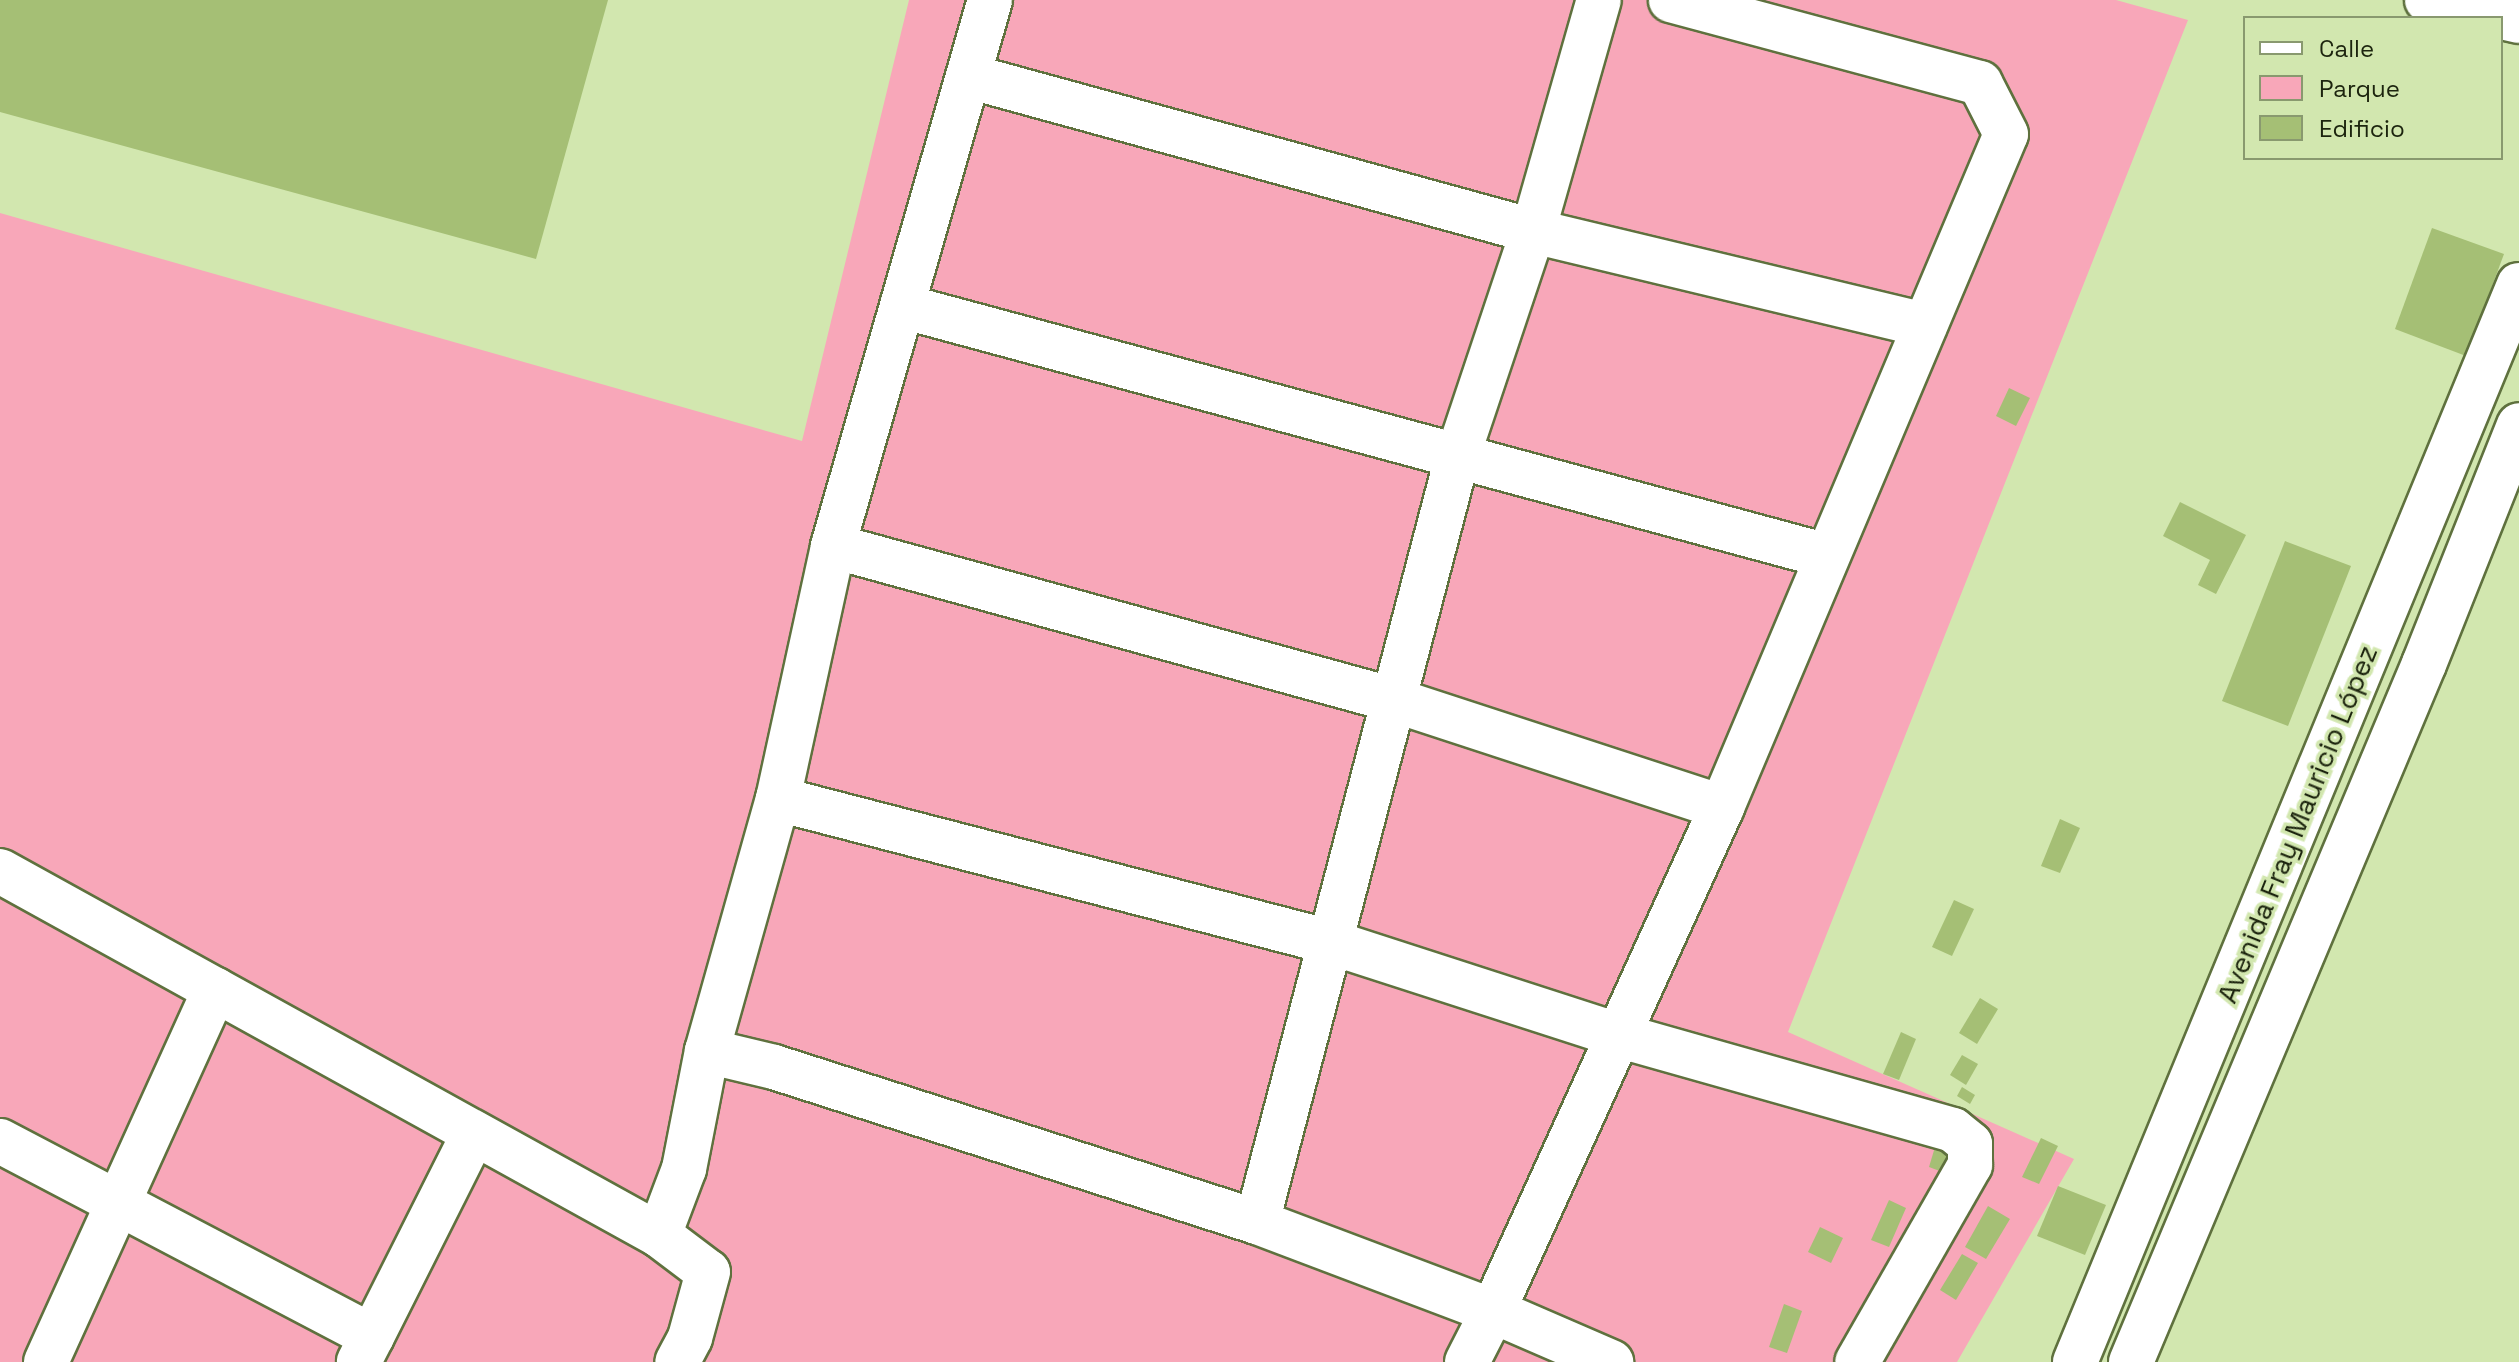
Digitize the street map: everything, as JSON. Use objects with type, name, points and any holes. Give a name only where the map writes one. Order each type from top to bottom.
[{"type":"street","points":[[659,1235],[684,1169],[707,1051],[778,799],[833,546],[990,0]]},
{"type":"street","points":[[1257,1222],[1457,458],[1533,231],[1599,0]]},
{"type":"street","points":[[1467,1362],[1621,1036],[1722,807],[2006,134],[1980,83],[1671,0]]},
{"type":"street","points":[[2427,0],[2497,16]]},
{"type":"street","points":[[968,76],[1533,231],[1925,325]]},
{"type":"street","name":"Avenida Fray Mauricio López","points":[[2075,1362],[2519,285]]},
{"type":"street","points":[[902,306],[1827,556]]},
{"type":"street","name":"Avenida Fray Mauricio López","points":[[2131,1362],[2424,664],[2519,425]]},
{"type":"street","points":[[833,546],[1394,700],[1722,807]]},
{"type":"street","points":[[778,799],[1330,942],[1621,1036],[1953,1130],[1970,1144],[1970,1165],[1857,1362]]},
{"type":"street","points":[[0,871],[659,1235],[708,1272],[677,1362]]},
{"type":"street","points":[[46,1362],[122,1203],[215,989]]},
{"type":"street","points":[[707,1051],[774,1067],[1257,1222],[1493,1311],[1611,1362]]},
{"type":"street","points":[[0,1141],[122,1203],[366,1349],[474,1133]]},
{"type":"green space","points":[[909,0],[2116,0],[2188,20],[1788,1032],[2074,1159],[1957,1362],[0,1362],[0,213],[802,441]]},
{"type":"building","points":[[0,0],[608,0],[536,259],[0,112]]},
{"type":"building","points":[[2432,228],[2504,254],[2466,356],[2395,329]]},
{"type":"building","points":[[2009,388],[2030,398],[2016,426],[1996,416]]},
{"type":"building","points":[[2180,502],[2246,535],[2216,594],[2198,585],[2210,560],[2163,536]]},
{"type":"building","points":[[2285,541],[2351,566],[2288,726],[2222,701]]},
{"type":"building","points":[[2060,819],[2080,828],[2060,873],[2041,866]]},
{"type":"building","points":[[1954,900],[1974,909],[1952,956],[1932,947]]},
{"type":"building","points":[[1980,998],[1998,1009],[1977,1044],[1959,1033]]},
{"type":"building","points":[[1901,1032],[1916,1039],[1899,1080],[1883,1074]]},
{"type":"building","points":[[1962,1055],[1978,1064],[1966,1085],[1950,1075]]},
{"type":"building","points":[[1962,1087],[1975,1095],[1970,1104],[1957,1096]]},
{"type":"building","points":[[1938,1137],[1955,1143],[1945,1173],[1929,1167]]},
{"type":"building","points":[[2041,1138],[2058,1146],[2039,1184],[2022,1177]]},
{"type":"building","points":[[2058,1186],[2106,1205],[2085,1255],[2037,1236]]},
{"type":"building","points":[[1889,1200],[1906,1208],[1889,1247],[1871,1240]]},
{"type":"building","points":[[1988,1206],[2010,1219],[1986,1259],[1965,1247]]},
{"type":"building","points":[[1820,1227],[1843,1238],[1831,1263],[1808,1252]]},
{"type":"building","points":[[1962,1254],[1978,1263],[1956,1300],[1940,1290]]},
{"type":"building","points":[[1784,1304],[1802,1311],[1787,1353],[1769,1347]]}]
